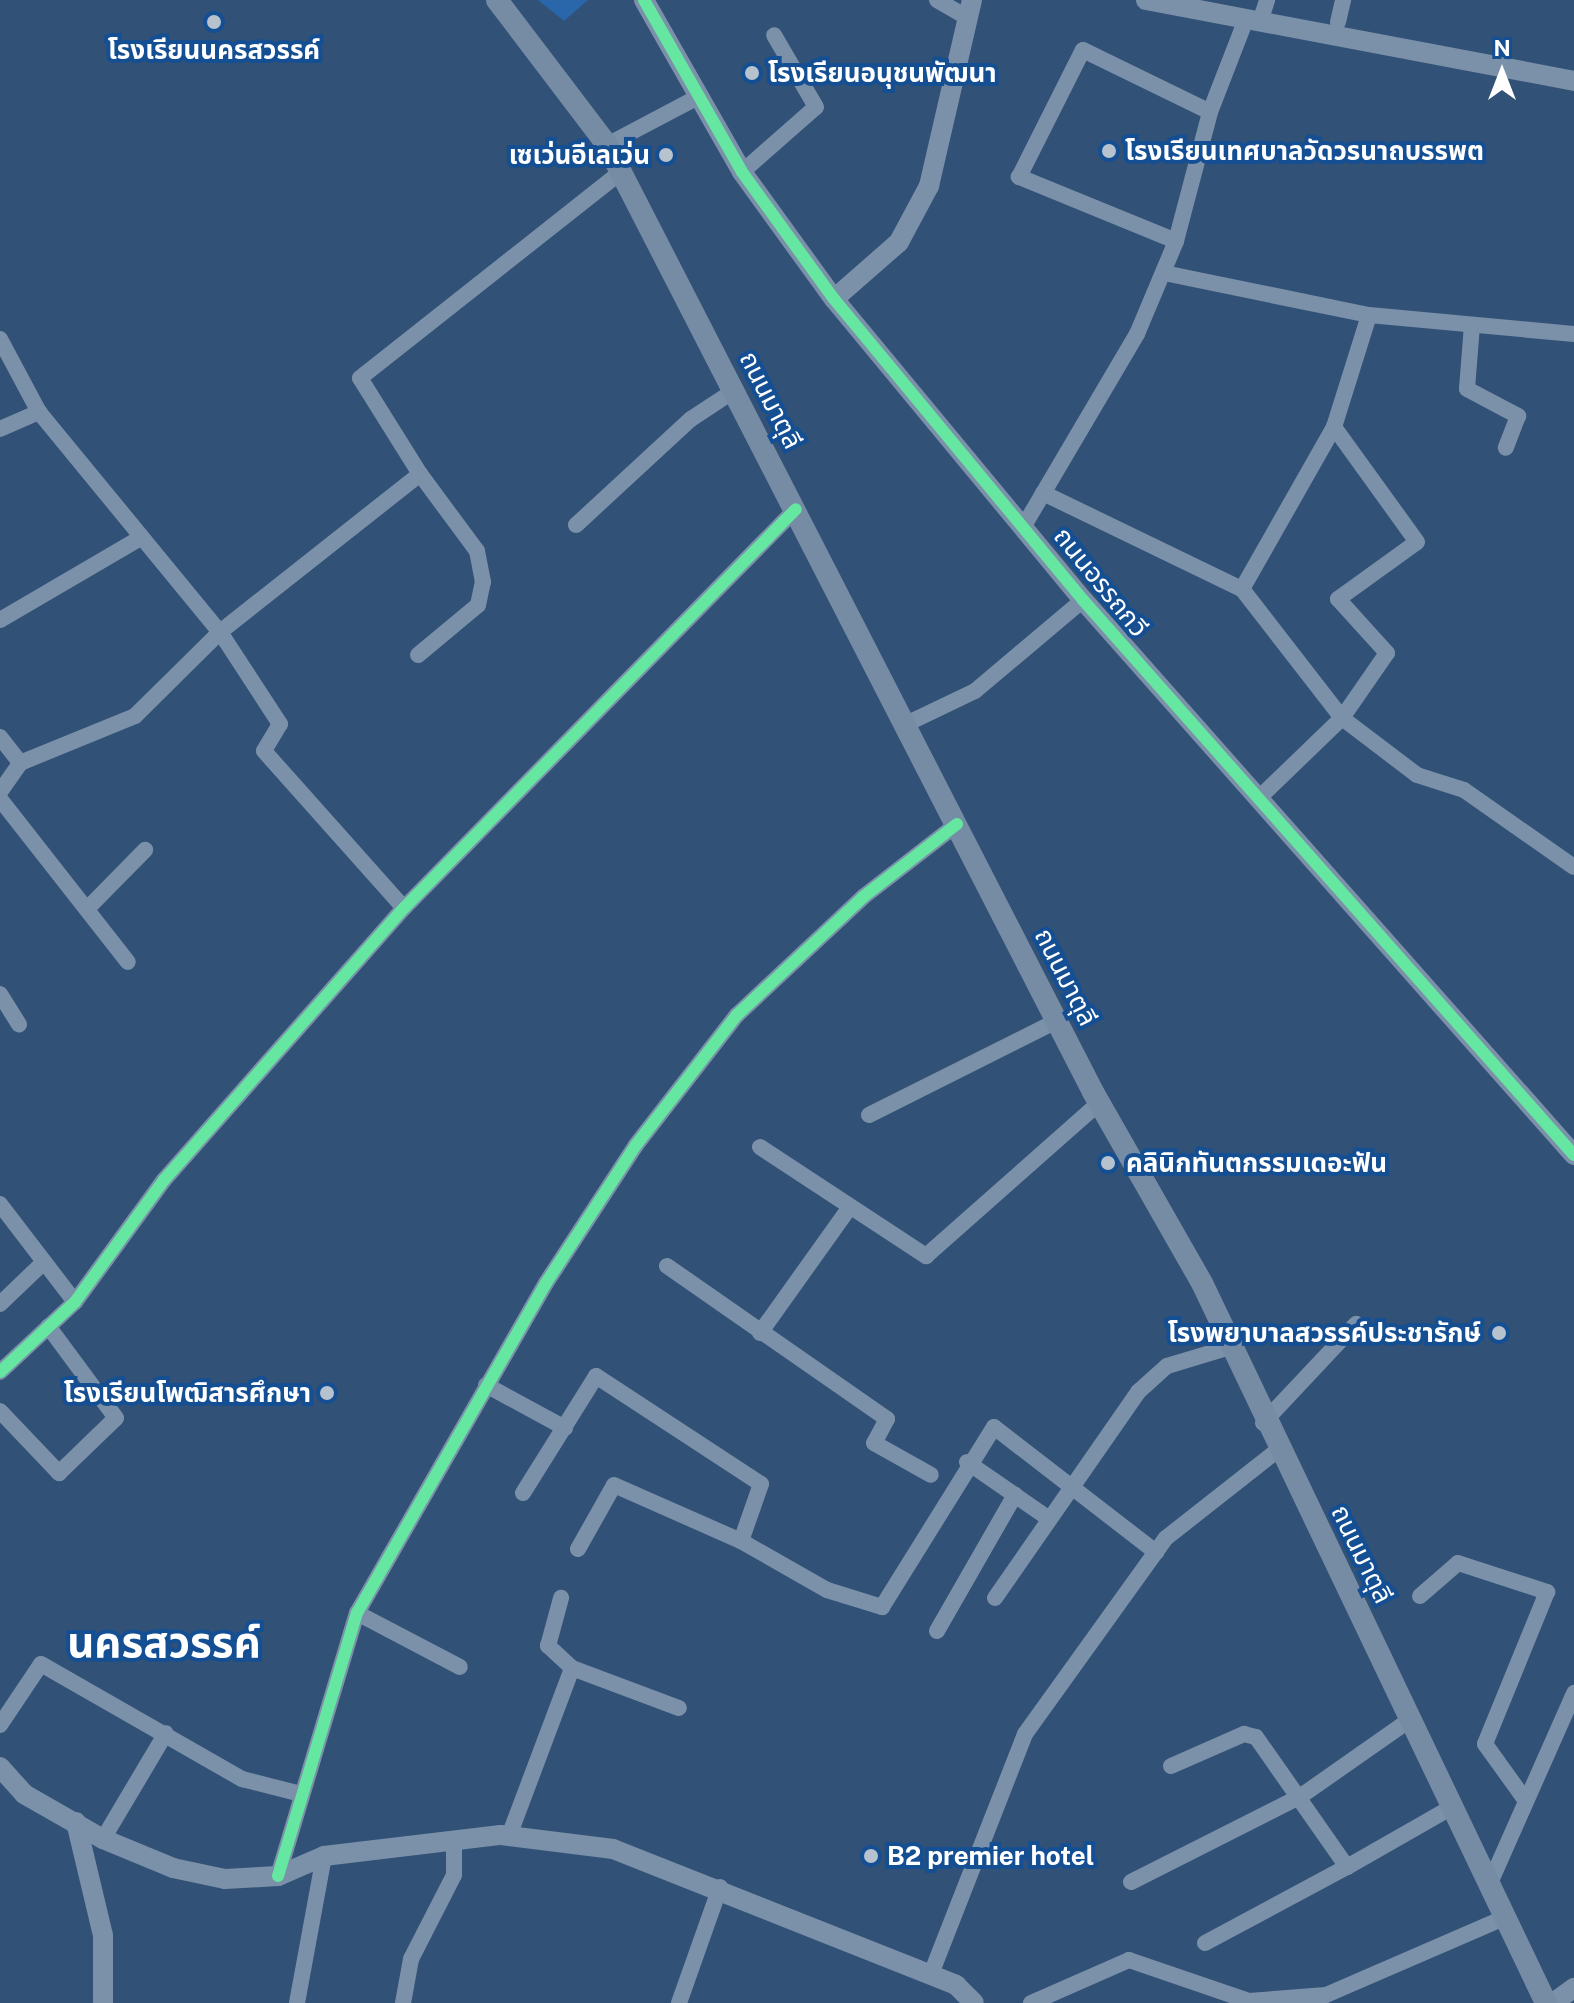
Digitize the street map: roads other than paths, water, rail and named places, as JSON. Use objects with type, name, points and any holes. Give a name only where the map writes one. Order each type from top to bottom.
[{"type":"main road","name":"ถนนมาตุลี","points":[[497,0],[607,145],[1099,1103],[1202,1283],[1227,1348],[1411,1719],[1546,2003]]},
{"type":"street","points":[[834,299],[899,242],[929,186],[970,9],[937,0]]},
{"type":"street","points":[[1146,0],[1574,81]]},
{"type":"street","points":[[1025,524],[1137,334],[1176,241],[1210,112],[1253,21],[1267,0]]},
{"type":"street","points":[[1338,22],[1343,0]]},
{"type":"street","name":"ถนนอรรถกวี","points":[[648,2],[696,98],[742,172],[834,299],[1025,524],[1083,600],[1574,1155]]},
{"type":"street","points":[[742,172],[816,107],[774,35]]},
{"type":"street","points":[[1176,241],[1019,177],[1083,50],[1210,112]]},
{"type":"street","points":[[607,145],[696,98]]},
{"type":"street","points":[[418,655],[478,605],[483,582],[477,551],[420,474],[360,378],[621,172]]},
{"type":"street","points":[[1164,273],[1369,315],[1574,334]]},
{"type":"street","points":[[1242,589],[1334,427],[1369,315]]},
{"type":"street","points":[[1472,325],[1467,389],[1518,416],[1506,448]]},
{"type":"street","points":[[0,339],[39,412],[220,632],[280,724],[264,751],[404,908]]},
{"type":"street","points":[[576,525],[691,419],[735,390]]},
{"type":"street","points":[[0,429],[39,412]]},
{"type":"street","points":[[1258,799],[1342,718],[1387,653],[1338,599],[1417,542],[1334,427]]},
{"type":"street","points":[[0,792],[20,763],[135,716],[220,632],[420,474]]},
{"type":"street","points":[[1043,493],[1242,589],[1342,718],[1417,775],[1464,790],[1574,867]]},
{"type":"street","points":[[0,1372],[75,1302],[164,1180],[404,908],[796,509]]},
{"type":"street","points":[[0,620],[142,537]]},
{"type":"street","points":[[904,725],[975,691],[1083,600]]},
{"type":"street","points":[[0,737],[20,763]]},
{"type":"street","points":[[0,799],[128,962]]},
{"type":"street","points":[[278,1876],[357,1613],[486,1385],[636,1145],[737,1015],[863,897],[957,824]]},
{"type":"street","points":[[87,909],[145,850]]},
{"type":"street","points":[[0,994],[19,1025]]},
{"type":"street","points":[[869,1115],[1057,1021]]},
{"type":"street","points":[[760,1147],[922,1255],[934,1254],[1099,1103]]},
{"type":"street","points":[[0,1204],[75,1302]]},
{"type":"street","points":[[760,1333],[850,1207]]},
{"type":"street","points":[[0,1304],[44,1262]]},
{"type":"street","points":[[667,1266],[887,1419],[874,1443],[931,1475]]},
{"type":"street","points":[[1263,1423],[1356,1324]]},
{"type":"street","points":[[0,1411],[59,1473],[116,1418],[48,1326]]},
{"type":"street","points":[[995,1598],[1069,1485],[1138,1392],[1167,1366],[1227,1348]]},
{"type":"street","points":[[523,1493],[596,1376],[672,1421],[761,1484],[741,1541]]},
{"type":"street","points":[[486,1385],[565,1428]]},
{"type":"street","points":[[578,1549],[614,1485],[741,1541],[827,1590],[882,1607],[967,1462],[997,1428],[1156,1552]]},
{"type":"street","points":[[931,1974],[1025,1734],[1156,1552],[1279,1449]]},
{"type":"street","points":[[967,1462],[1048,1518]]},
{"type":"street","points":[[937,1631],[1015,1495]]},
{"type":"street","points":[[1420,1596],[1458,1563],[1547,1592],[1485,1744],[1526,1801]]},
{"type":"street","points":[[561,1598],[548,1646],[572,1668],[679,1708]]},
{"type":"street","points":[[357,1613],[460,1667]]},
{"type":"street","points":[[0,1725],[41,1664],[242,1779],[301,1794]]},
{"type":"street","points":[[509,1836],[572,1668]]},
{"type":"street","points":[[1490,1883],[1574,1693]]},
{"type":"street","points":[[1131,1882],[1301,1796],[1411,1719]]},
{"type":"street","points":[[103,1839],[166,1733]]},
{"type":"street","points":[[1171,1766],[1250,1733],[1301,1796],[1347,1867]]},
{"type":"street","points":[[0,1767],[24,1794],[103,1839],[173,1868],[225,1879],[278,1876],[324,1856],[509,1836],[613,1849],[720,1887],[931,1974],[974,2003]]},
{"type":"street","points":[[1205,1943],[1452,1807]]},
{"type":"street","points":[[76,1822],[103,1935],[103,2003]]},
{"type":"street","points":[[403,2003],[411,1959],[454,1875],[454,1842]]},
{"type":"street","points":[[297,2003],[324,1856]]},
{"type":"street","points":[[679,2003],[720,1887]]},
{"type":"street","points":[[1031,2003],[1129,1960],[1249,2001],[1326,1995],[1504,1918]]},
{"type":"street","points":[[1553,2003],[1574,1988]]},
{"type":"place","name":"โรงเรียนนครสวรรค์","points":[[214,22]]},
{"type":"place","name":"โรงเรียนอนุชนพัฒนา","points":[[752,73]]},
{"type":"place","name":"โรงเรียนเทศบาลวัดวรนาถบรรพต","points":[[1109,151]]},
{"type":"place","name":"เซเว่นอีเลเว่น","points":[[666,155]]},
{"type":"place","name":"คลินิกทันตกรรมเดอะฟัน","points":[[1108,1163]]},
{"type":"place","name":"โรงพยาบาลสวรรค์ประชารักษ์","points":[[1499,1333]]},
{"type":"place","name":"โรงเรียนโพฒิสารศึกษา","points":[[327,1393]]},
{"type":"place","name":"B2 premier hotel","points":[[871,1856]]},
{"type":"district","name":"นครสวรรค์","points":[[164,1642]]}]
